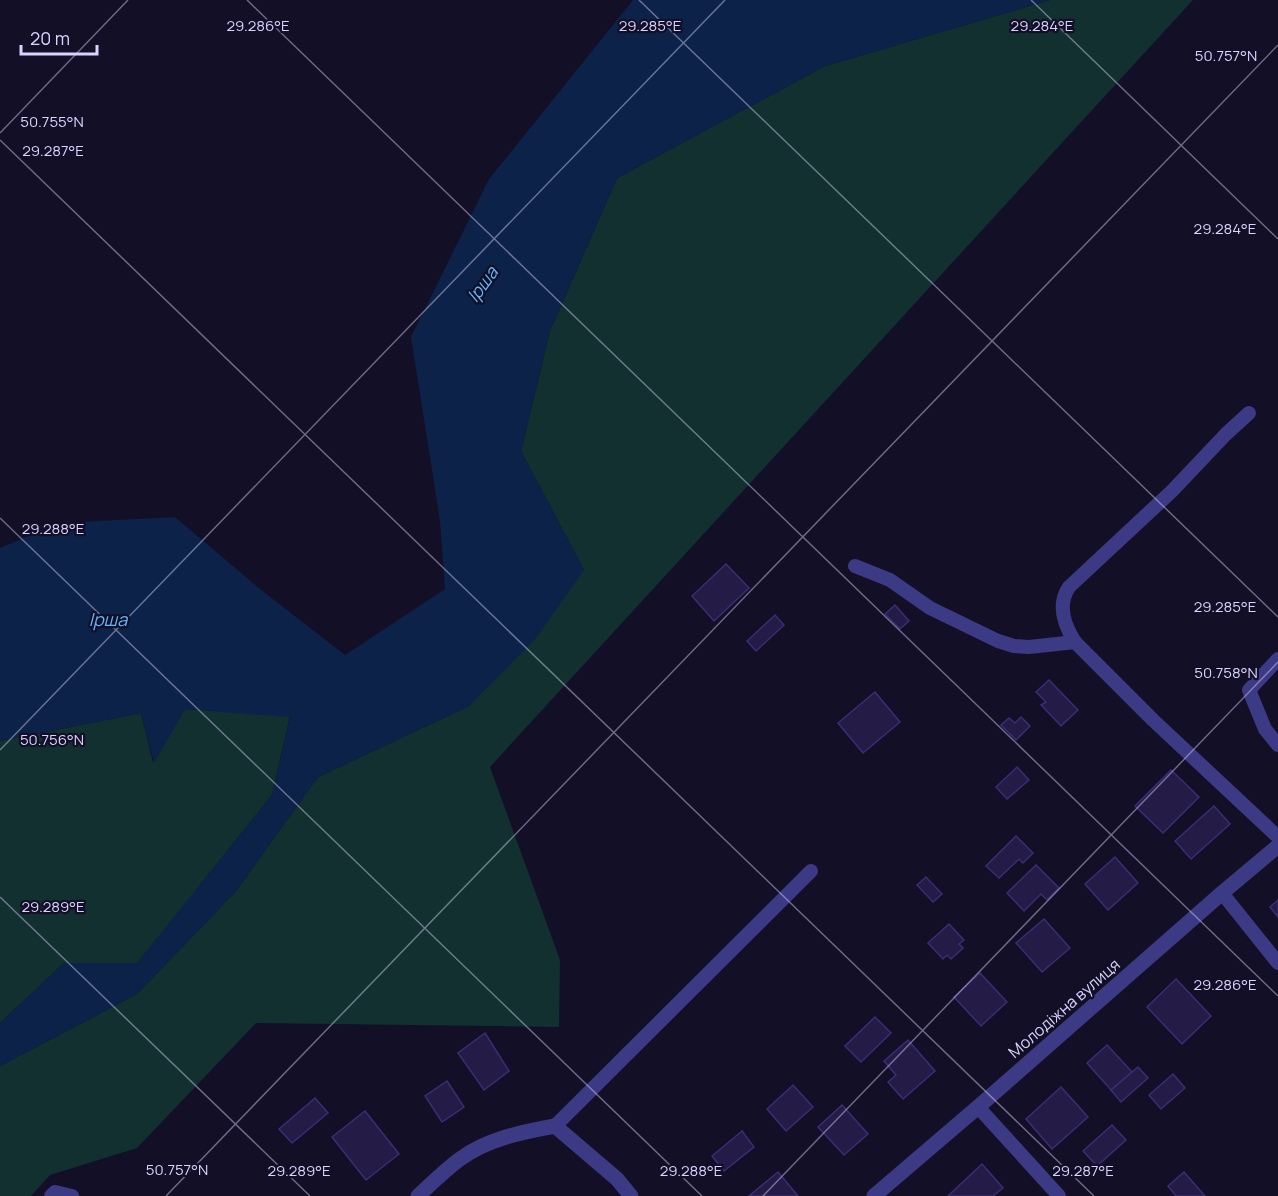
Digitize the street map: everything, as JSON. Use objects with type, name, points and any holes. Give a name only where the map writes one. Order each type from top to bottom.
[{"type":"street","name":"Молодіжна вулиця","points":[[874,1196],[1278,846]]},
{"type":"street","points":[[418,1196],[461,1158],[476,1149],[508,1136],[555,1126],[617,1179],[632,1196]]},
{"type":"lane","points":[[1249,413],[1172,491],[1069,587],[1062,601],[1067,630],[1075,642],[1168,735],[1278,837]]},
{"type":"lane","points":[[855,566],[890,580],[930,608],[998,641],[1014,646],[1029,647],[1075,642]]},
{"type":"lane","points":[[1278,659],[1249,690],[1265,729],[1278,745]]},
{"type":"lane","points":[[555,1126],[811,871]]},
{"type":"lane","points":[[1222,893],[1278,963]]},
{"type":"lane","points":[[978,1107],[1059,1196]]},
{"type":"lane","points":[[51,1196],[55,1192],[72,1196]]},
{"type":"green space","points":[[1050,0],[1193,0],[490,767],[560,960],[559,1027],[256,1023],[137,1148],[50,1175],[31,1196],[0,1196],[0,1066],[137,994],[236,891],[318,777],[469,706],[584,570],[521,451],[550,331],[617,178],[825,66]]},
{"type":"green space","points":[[185,709],[290,716],[272,795],[137,964],[64,963],[0,1023],[0,741],[141,713],[153,762]]},
{"type":"water","name":"Ірша","points":[[633,0],[1050,0],[825,66],[617,178],[550,331],[521,451],[584,570],[536,638],[469,706],[318,777],[236,891],[137,994],[0,1066],[0,1023],[64,963],[137,963],[272,795],[290,717],[185,709],[154,763],[141,713],[0,741],[0,548],[59,523],[175,517],[260,589],[345,655],[445,589],[440,521],[411,337],[489,179]]},
{"type":"building","points":[[726,564],[749,588],[714,621],[692,596]]},
{"type":"building","points":[[895,605],[909,621],[900,629],[885,614]]},
{"type":"building","points":[[775,615],[784,625],[756,651],[747,641]]},
{"type":"building","points":[[1049,680],[1078,710],[1061,726],[1041,705],[1046,702],[1036,692]]},
{"type":"building","points":[[875,692],[900,722],[863,753],[838,723]]},
{"type":"building","points":[[1021,717],[1030,726],[1016,740],[1001,725],[1009,718],[1015,723]]},
{"type":"building","points":[[1017,767],[1029,780],[1007,799],[996,787]]},
{"type":"building","points":[[1171,770],[1199,797],[1163,833],[1135,806]]},
{"type":"building","points":[[1214,806],[1230,824],[1191,859],[1175,841]]},
{"type":"building","points":[[1016,836],[1033,853],[1023,863],[1019,859],[999,878],[986,866]]},
{"type":"building","points":[[1115,857],[1138,883],[1108,910],[1085,884]]},
{"type":"building","points":[[1036,865],[1059,888],[1047,900],[1041,894],[1024,911],[1007,893]]},
{"type":"building","points":[[926,877],[942,894],[933,902],[917,885]]},
{"type":"building","points":[[1278,900],[1278,917],[1270,907]]},
{"type":"building","points":[[1044,919],[1070,948],[1042,972],[1016,943]]},
{"type":"building","points":[[949,924],[964,940],[959,944],[963,948],[951,959],[947,955],[943,959],[928,943]]},
{"type":"building","points":[[980,973],[1007,1002],[981,1026],[954,997]]},
{"type":"building","points":[[1176,979],[1211,1016],[1182,1044],[1147,1007]]},
{"type":"building","points":[[875,1017],[891,1033],[861,1062],[845,1046]]},
{"type":"building","points":[[485,1033],[509,1071],[484,1090],[458,1053]]},
{"type":"building","points":[[908,1040],[935,1071],[903,1099],[888,1082],[896,1075],[884,1061]]},
{"type":"building","points":[[1107,1045],[1132,1072],[1111,1090],[1087,1063]]},
{"type":"building","points":[[1138,1067],[1148,1078],[1121,1102],[1111,1090]]},
{"type":"building","points":[[1173,1074],[1185,1088],[1161,1109],[1149,1095]]},
{"type":"building","points":[[447,1081],[464,1107],[442,1122],[425,1096]]},
{"type":"building","points":[[793,1085],[813,1107],[786,1131],[767,1109]]},
{"type":"building","points":[[1061,1087],[1088,1117],[1052,1149],[1026,1119]]},
{"type":"building","points":[[315,1098],[328,1113],[292,1143],[279,1129]]},
{"type":"building","points":[[842,1105],[868,1134],[844,1155],[818,1127]]},
{"type":"building","points":[[365,1111],[399,1154],[366,1180],[332,1137]]},
{"type":"building","points":[[1112,1125],[1126,1140],[1097,1166],[1083,1151]]},
{"type":"building","points":[[742,1131],[754,1147],[724,1171],[712,1156]]},
{"type":"building","points":[[982,1164],[1003,1188],[993,1196],[948,1196]]},
{"type":"building","points":[[778,1172],[798,1196],[749,1196]]},
{"type":"building","points":[[1184,1172],[1205,1196],[1176,1196],[1168,1186]]}]
